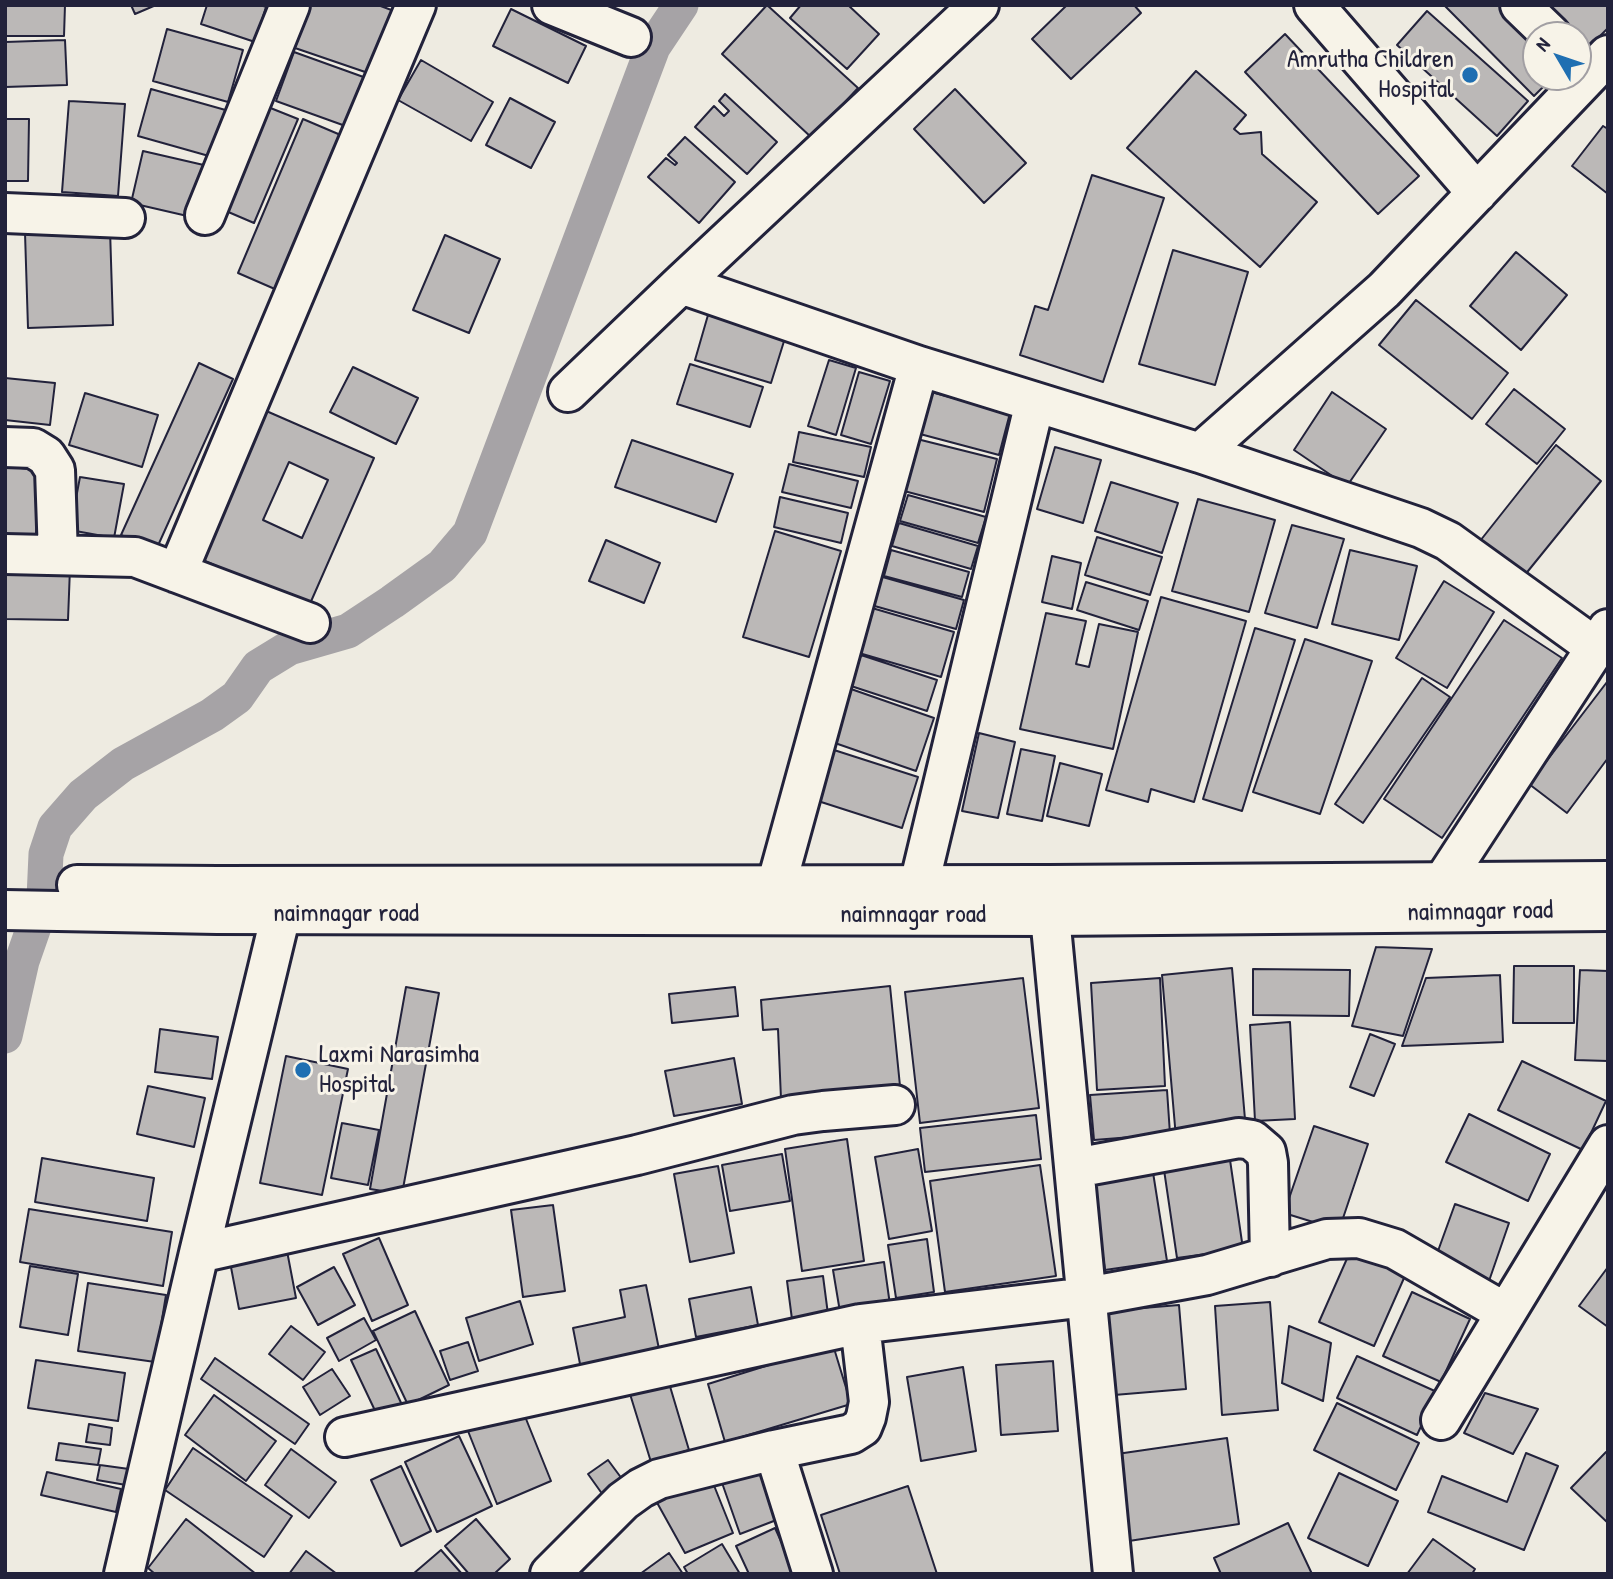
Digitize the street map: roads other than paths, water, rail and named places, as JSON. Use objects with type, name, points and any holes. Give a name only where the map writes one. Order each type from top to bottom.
[{"type":"main road","points":[[205,215],[290,5]]},
{"type":"main road","points":[[177,573],[415,5]]},
{"type":"main road","points":[[552,5],[631,37]]},
{"type":"main road","points":[[568,392],[979,5]]},
{"type":"main road","points":[[1314,5],[1477,192]]},
{"type":"main road","points":[[1520,5],[1537,21]]},
{"type":"main road","points":[[1200,453],[1384,290],[1596,70]]},
{"type":"main road","points":[[5,214],[125,218]]},
{"type":"main road","points":[[681,284],[919,366],[1200,453],[1430,532],[1601,638],[1443,882]]},
{"type":"main road","points":[[776,886],[919,366]]},
{"type":"main road","points":[[919,886],[1035,402]]},
{"type":"main road","points":[[5,447],[33,448],[46,456],[55,470],[58,555]]},
{"type":"main road","points":[[5,554],[135,557],[310,624]]},
{"type":"main road","points":[[5,910],[218,900],[776,886],[1608,881]]},
{"type":"main road","points":[[5,884],[218,900]]},
{"type":"main road","name":"naimnagar road","points":[[218,900],[281,914],[1051,916],[1608,911]]},
{"type":"main road","points":[[124,1574],[281,914]]},
{"type":"main road","points":[[1051,916],[1113,1574]]},
{"type":"main road","points":[[199,1253],[637,1155],[793,1115],[895,1105]]},
{"type":"main road","points":[[1075,1168],[1238,1138],[1252,1140],[1266,1152],[1268,1163],[1270,1257]]},
{"type":"main road","points":[[1441,1420],[1608,1145]]},
{"type":"main road","points":[[345,1437],[860,1324],[1087,1297],[1207,1275],[1327,1239],[1359,1238],[1395,1249],[1506,1313]]},
{"type":"main road","points":[[550,1574],[614,1510],[641,1488],[659,1479],[851,1434],[862,1427],[869,1402],[860,1324]]},
{"type":"main road","points":[[774,1450],[813,1574]]},
{"type":"waterway","points":[[5,1036],[22,961],[44,898],[46,854],[55,827],[83,795],[123,764],[212,715],[237,697],[258,667],[289,648],[348,631],[392,602],[442,566],[470,533],[653,47],[681,5]]},
{"type":"place","name":"Amrutha Children Hospital","points":[[1470,75]]},
{"type":"place","name":"Laxmi Narasimha Hospital","points":[[303,1070]]}]
